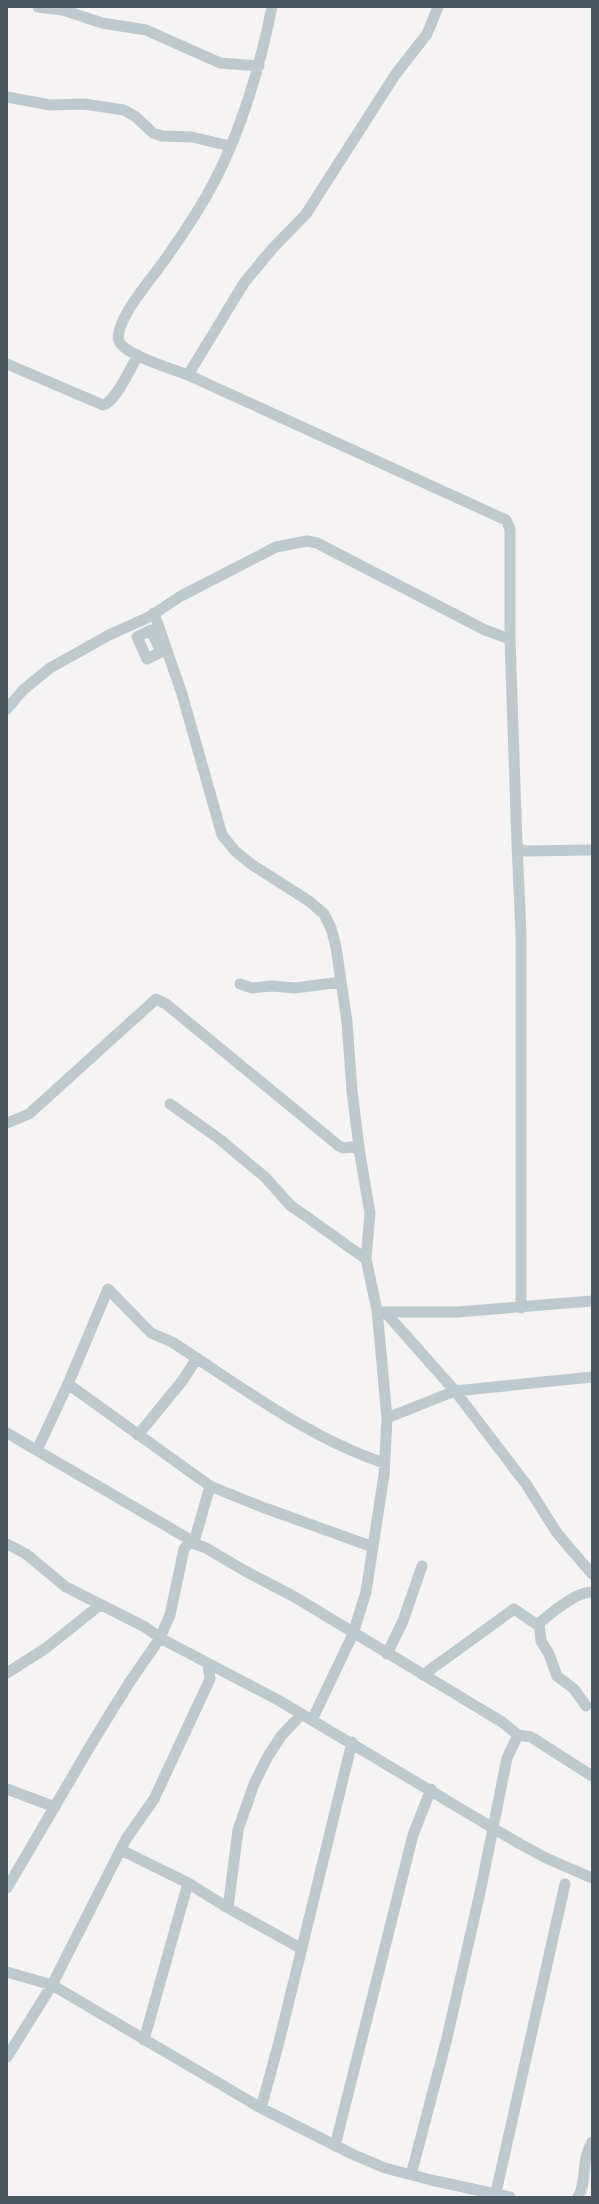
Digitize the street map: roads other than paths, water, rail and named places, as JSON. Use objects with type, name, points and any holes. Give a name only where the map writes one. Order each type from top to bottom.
[{"type":"street","points":[[38,7],[63,10],[102,23],[146,30],[220,63],[259,66]]},
{"type":"street","points":[[272,7],[259,66],[230,146],[204,200],[164,261],[134,303],[118,331],[119,340],[122,346],[128,351],[188,376],[504,518],[510,529],[510,639],[521,942],[521,1308]]},
{"type":"street","points":[[188,376],[244,283],[306,214],[395,75],[426,34],[438,7]]},
{"type":"street","points":[[7,97],[50,105],[84,104],[124,110],[136,117],[153,133],[162,136],[192,137],[230,146]]},
{"type":"street","points":[[7,364],[103,405],[108,404],[114,397],[138,355]]},
{"type":"street","points":[[7,709],[23,690],[50,668],[109,635],[154,613],[181,596],[276,547],[308,541],[317,543],[485,630],[510,639]]},
{"type":"street","points":[[154,613],[182,694],[222,836],[235,851],[251,864],[309,901],[324,914],[331,928],[342,982],[347,1022],[352,1091],[370,1212],[366,1259],[382,1312],[387,1418],[384,1464],[366,1592],[353,1634],[312,1720]]},
{"type":"street","points":[[517,844],[519,849],[525,851],[592,850]]},
{"type":"street","points":[[240,984],[252,988],[272,986],[295,988],[342,982]]},
{"type":"street","points":[[7,1123],[29,1114],[156,999],[166,1004],[339,1146],[343,1148],[359,1146]]},
{"type":"street","points":[[170,1104],[218,1138],[265,1177],[290,1205],[366,1259]]},
{"type":"street","points":[[37,1450],[68,1384],[108,1289],[151,1333],[172,1342],[319,1436],[354,1453],[384,1464]]},
{"type":"street","points":[[382,1312],[521,1308],[556,1303],[592,1301]]},
{"type":"street","points":[[382,1312],[455,1391],[526,1484],[557,1533],[592,1574]]},
{"type":"street","points":[[138,1435],[183,1380],[196,1358]]},
{"type":"street","points":[[387,1418],[455,1391],[592,1377]]},
{"type":"street","points":[[68,1384],[210,1486],[262,1507],[373,1547]]},
{"type":"street","points":[[7,1433],[194,1542],[293,1596],[353,1634],[502,1722],[518,1735],[531,1737],[592,1776]]},
{"type":"street","points":[[194,1542],[210,1486]]},
{"type":"street","points":[[7,1888],[119,1699],[160,1638],[170,1615],[184,1549],[187,1544],[194,1542]]},
{"type":"street","points":[[7,1544],[26,1554],[66,1587],[145,1627],[160,1638],[208,1665],[223,1671],[352,1742],[493,1828],[546,1858],[592,1878]]},
{"type":"street","points":[[387,1654],[403,1621],[422,1566]]},
{"type":"street","points":[[586,1706],[574,1689],[557,1676],[549,1654],[540,1637],[538,1623],[576,1596],[585,1592],[592,1592]]},
{"type":"street","points":[[7,1673],[46,1648],[100,1605]]},
{"type":"street","points":[[423,1675],[514,1608],[538,1626]]},
{"type":"street","points":[[7,2057],[52,1985],[126,1839],[159,1789],[210,1679],[208,1665]]},
{"type":"street","points":[[210,1679],[223,1671]]},
{"type":"street","points":[[228,1908],[238,1830],[254,1784],[281,1736],[302,1714]]},
{"type":"street","points":[[411,2175],[449,2031],[507,1758],[518,1735]]},
{"type":"street","points":[[261,2108],[302,1949],[352,1742]]},
{"type":"street","points":[[7,1789],[55,1807]]},
{"type":"street","points":[[335,2146],[412,1835],[431,1789]]},
{"type":"street","points":[[121,1850],[188,1883],[228,1908],[302,1949]]},
{"type":"street","points":[[144,2040],[188,1883]]},
{"type":"street","points":[[496,2196],[565,1884]]},
{"type":"street","points":[[7,1972],[52,1985],[261,2108],[335,2146],[385,2168],[496,2196],[510,2197]]},
{"type":"street","points":[[578,2197],[583,2181],[585,2158],[592,2142]]}]
